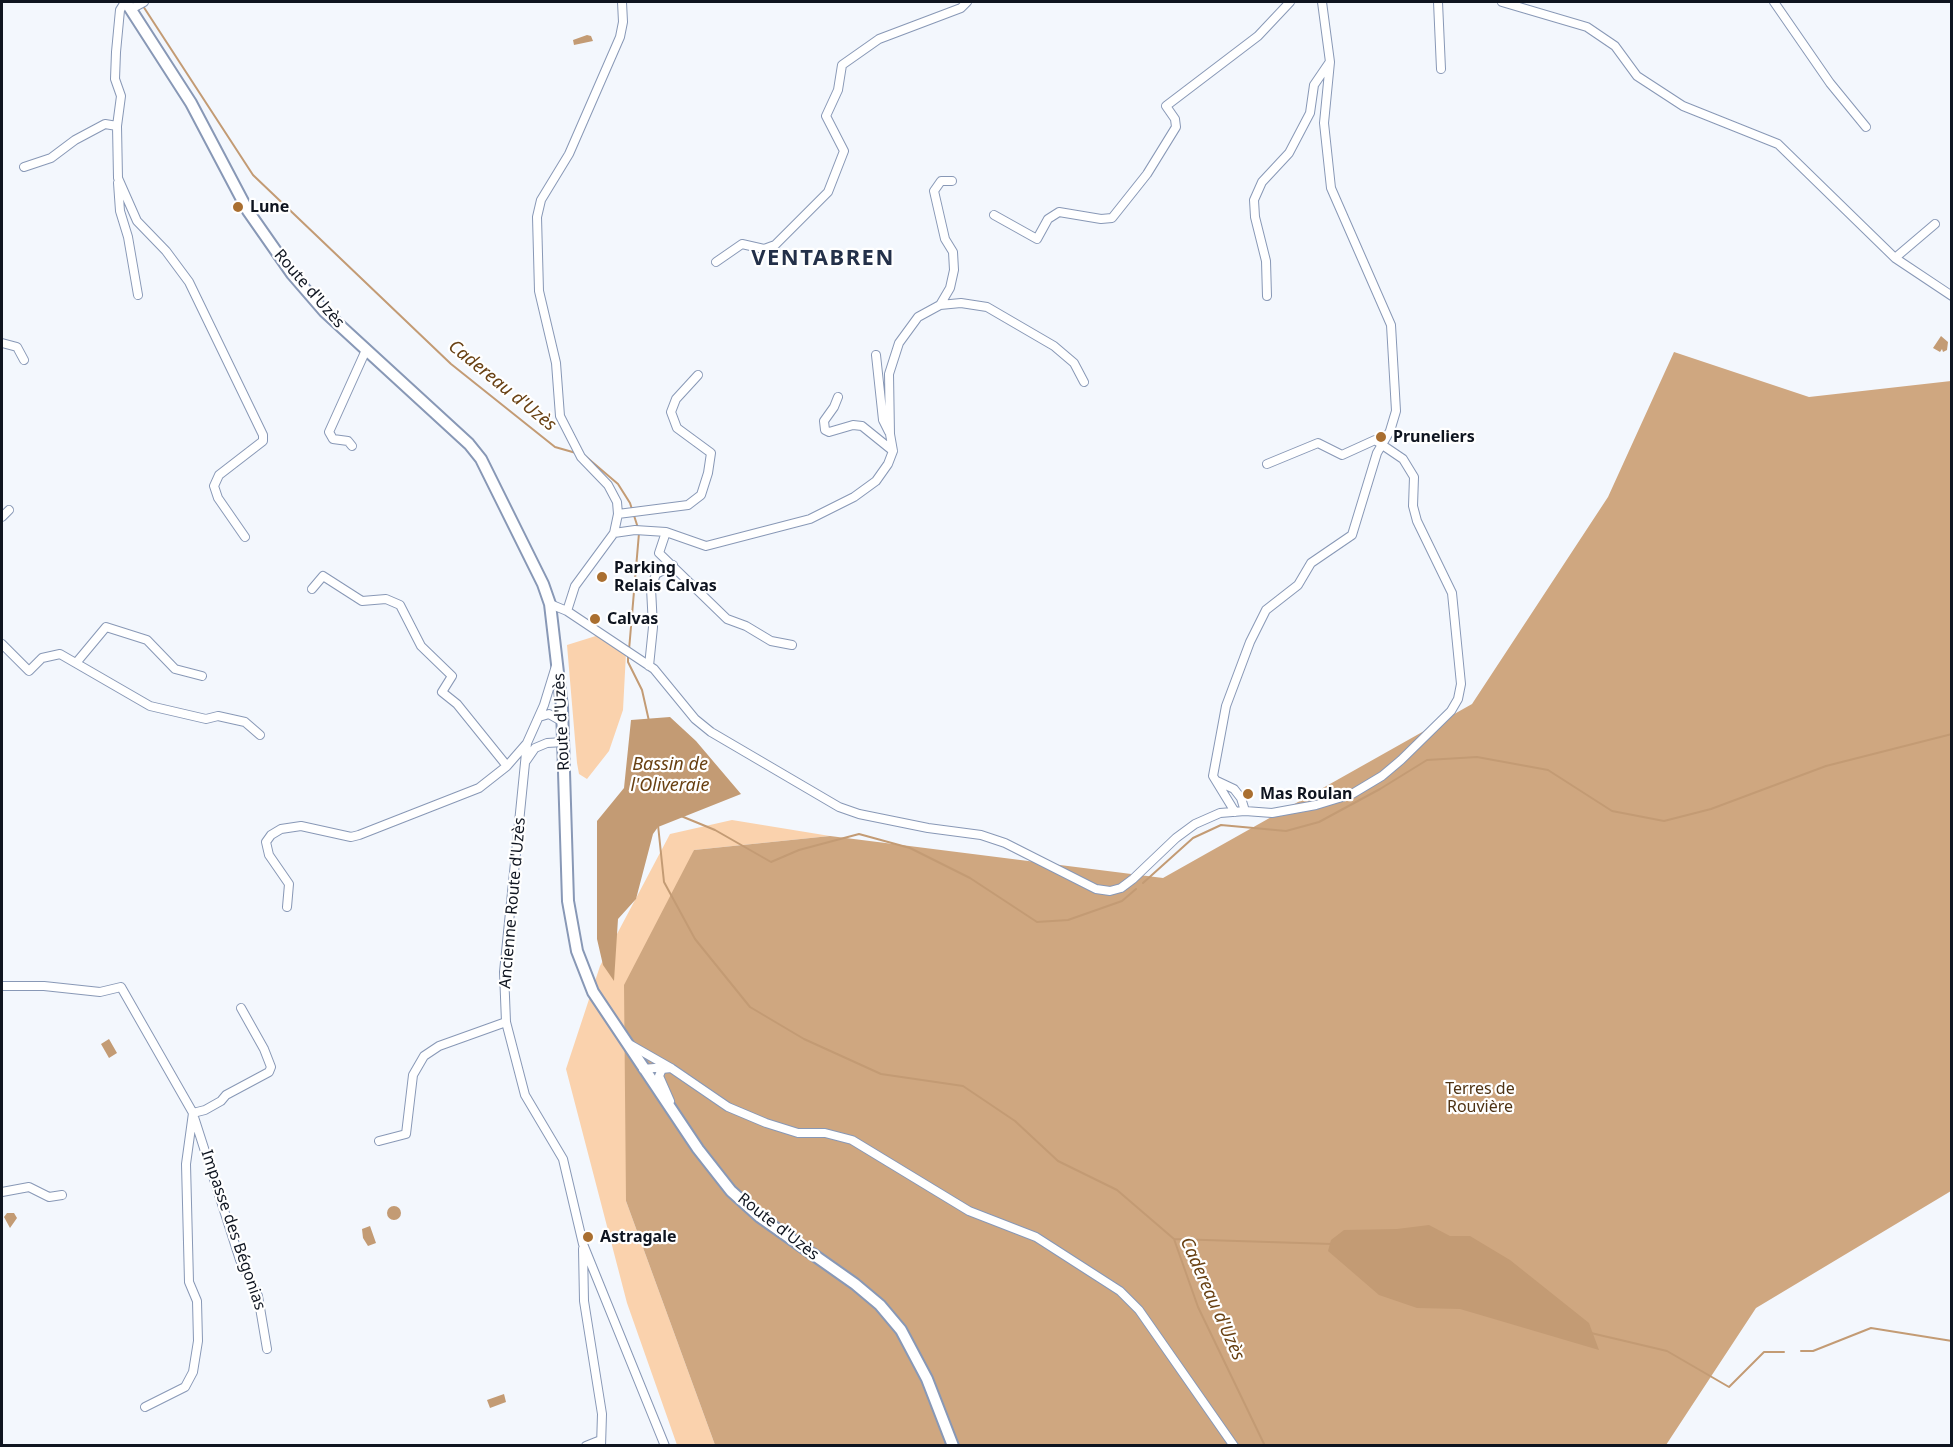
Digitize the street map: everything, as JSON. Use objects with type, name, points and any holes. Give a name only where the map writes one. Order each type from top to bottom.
[{"type":"main road","name":"Route d'Uzès","points":[[130,5],[191,103],[248,211],[292,274],[324,311],[469,444],[481,459],[550,604],[558,659],[563,722],[568,901],[577,951],[593,992],[698,1149],[738,1197],[760,1217],[855,1284],[880,1305],[901,1330],[927,1379],[953,1446]]},
{"type":"street","points":[[138,295],[128,237],[120,211],[117,126],[121,96],[115,79],[120,10],[144,2]]},
{"type":"street","points":[[567,611],[575,585],[614,533],[618,514],[617,502],[608,485],[579,454],[560,416],[556,363],[539,291],[537,217],[541,200],[568,154],[620,37],[623,22],[622,2]]},
{"type":"street","points":[[716,262],[742,244],[764,249],[775,244],[828,192],[844,151],[826,116],[838,90],[842,65],[879,39],[961,8],[967,2]]},
{"type":"street","points":[[994,215],[1036,239],[1048,219],[1059,212],[1101,219],[1112,218],[1147,174],[1176,127],[1166,106],[1258,36],[1290,2]]},
{"type":"street","points":[[1235,812],[1213,776],[1226,706],[1250,642],[1266,610],[1298,585],[1311,562],[1352,535],[1382,442],[1390,431],[1396,411],[1392,334],[1372,278],[1331,188],[1324,123],[1330,62],[1322,2]]},
{"type":"street","points":[[1438,2],[1441,69]]},
{"type":"street","points":[[1502,2],[1587,27],[1615,46],[1637,76],[1683,106],[1778,144],[1895,258],[1952,296]]},
{"type":"street","points":[[1774,2],[1830,83],[1866,127]]},
{"type":"street","points":[[1267,296],[1266,261],[1255,217],[1254,200],[1262,182],[1289,153],[1310,113],[1314,85],[1330,62]]},
{"type":"street","points":[[24,167],[51,158],[75,140],[105,124],[117,126]]},
{"type":"street","points":[[118,178],[137,221],[166,251],[189,282],[264,435],[263,441],[219,475],[214,486],[218,498],[245,537]]},
{"type":"street","points":[[940,305],[950,288],[954,270],[953,252],[945,239],[934,191],[941,181],[952,181]]},
{"type":"street","points":[[1895,258],[1935,224]]},
{"type":"street","points":[[614,533],[638,530],[666,532],[706,546],[810,519],[854,497],[876,481],[888,464],[893,451],[890,434],[889,374],[899,343],[918,317],[940,305],[961,303],[987,307],[1054,346],[1074,363],[1084,382]]},
{"type":"street","points":[[2,343],[17,347],[24,360]]},
{"type":"street","points":[[352,446],[348,441],[333,439],[329,432],[366,350]]},
{"type":"street","points":[[876,355],[883,420],[890,434]]},
{"type":"street","points":[[618,514],[687,505],[701,495],[711,453],[677,428],[671,412],[676,399],[698,375]]},
{"type":"street","points":[[838,397],[824,421],[825,430],[830,432],[853,425],[862,426],[893,451]]},
{"type":"street","points":[[550,604],[567,611],[649,666],[695,719],[711,732],[839,807],[897,822],[981,835],[1005,843],[1096,889],[1121,888],[1176,838],[1195,824],[1221,813],[1245,810],[1272,813],[1352,794],[1382,776],[1401,760],[1451,711],[1458,699],[1461,684],[1454,604],[1448,581],[1417,521],[1413,506],[1414,477],[1403,459],[1382,442],[1375,440],[1342,455],[1318,443],[1267,464]]},
{"type":"street","points":[[2,517],[9,510]]},
{"type":"street","points":[[666,532],[659,553],[727,619],[746,626],[771,641],[792,645]]},
{"type":"street","points":[[649,666],[653,627],[651,588],[656,574],[673,565]]},
{"type":"street","points":[[312,589],[323,576],[362,601],[386,600],[400,605],[421,646],[452,676],[442,692],[457,704],[507,766]]},
{"type":"street","points":[[76,663],[106,627],[147,640],[175,669],[202,676]]},
{"type":"street","points":[[2,644],[29,671],[42,658],[60,654],[150,706],[206,719],[218,716],[245,722],[260,735]]},
{"type":"street","name":"Ancienne Route d'Uzès","points":[[558,659],[528,743],[525,762],[504,972],[506,1022],[530,1106],[563,1159],[583,1244],[665,1446]]},
{"type":"street","points":[[539,717],[549,714],[563,722]]},
{"type":"street","points":[[534,728],[537,735],[547,743]]},
{"type":"street","points":[[525,762],[535,748],[547,743],[564,742]]},
{"type":"street","points":[[287,907],[289,884],[269,855],[266,842],[271,835],[281,829],[301,826],[351,837],[359,835],[479,788],[507,766],[528,743]]},
{"type":"street","points":[[1216,780],[1234,789],[1241,798],[1245,810]]},
{"type":"street","name":"Impasse des Bégonias","points":[[2,986],[44,986],[100,992],[121,987],[193,1113],[240,1260],[258,1296],[267,1349]]},
{"type":"street","points":[[193,1113],[205,1110],[221,1101],[225,1095],[269,1072],[271,1067],[264,1049],[241,1008]]},
{"type":"street","points":[[379,1141],[406,1134],[413,1075],[424,1056],[440,1046],[506,1022]]},
{"type":"street","points":[[626,1043],[657,1059],[728,1107],[766,1124],[798,1133],[825,1133],[852,1140],[969,1210],[1036,1237],[1120,1292],[1138,1310],[1234,1446]]},
{"type":"street","points":[[641,1067],[646,1060],[657,1059]]},
{"type":"street","points":[[641,1067],[671,1068]]},
{"type":"street","points":[[671,1068],[662,1069],[659,1076],[676,1117]]},
{"type":"street","name":"Impasse des Bégonias","points":[[145,1407],[185,1387],[194,1372],[198,1341],[197,1301],[189,1282],[186,1164],[193,1113]]},
{"type":"street","points":[[2,1192],[30,1187],[49,1197],[62,1195]]},
{"type":"street","points":[[583,1244],[584,1301],[602,1414],[601,1443],[586,1446]]},
{"type":"shaded area","name":"Bassin de l'Oliveraie","points":[[599,635],[626,653],[623,710],[609,751],[587,779],[579,774],[577,763],[567,645]]},
{"type":"shaded area","points":[[732,820],[830,836],[694,850],[626,1201],[715,1445],[677,1445],[627,1303],[566,1069],[600,966],[670,834]]},
{"type":"green space","name":"Terres de Rouvière","points":[[1674,352],[1809,397],[1951,381],[1951,1191],[1756,1308],[1666,1445],[715,1445],[626,1201],[624,985],[694,850],[830,836],[1163,878],[1472,704],[1608,497]]},
{"type":"water","points":[[587,35],[591,36],[593,41],[574,45],[573,40]]},
{"type":"water","points":[[1941,336],[1948,342],[1947,350],[1943,352],[1942,349],[1940,352],[1933,348]]},
{"type":"water","name":"Bassin de l'Oliveraie","points":[[670,717],[696,741],[741,794],[658,827],[653,834],[636,899],[618,919],[614,981],[603,965],[597,939],[597,821],[624,788],[631,720]]},
{"type":"water","points":[[109,1039],[117,1053],[109,1058],[101,1044]]},
{"type":"water","points":[[391,1206],[397,1206],[401,1213],[397,1220],[391,1220],[387,1216],[387,1210]]},
{"type":"water","points":[[7,1213],[14,1213],[17,1218],[10,1228],[4,1217]]},
{"type":"water","points":[[1429,1225],[1450,1236],[1470,1236],[1510,1260],[1589,1323],[1599,1350],[1460,1309],[1417,1308],[1379,1295],[1328,1251],[1331,1240],[1344,1230],[1397,1229]]},
{"type":"water","points":[[370,1226],[376,1243],[368,1246],[363,1238],[362,1229]]},
{"type":"water","points":[[504,1394],[506,1402],[490,1408],[487,1400]]},
{"type":"waterway","name":"Cadereau d'Uzès","points":[[143,6],[253,175],[451,364],[555,447],[576,453]]},
{"type":"waterway","name":"Cadereau d'Uzès","points":[[584,455],[618,484],[630,503],[638,528]]},
{"type":"waterway","name":"Cadereau d'Uzès","points":[[629,650],[639,533]]},
{"type":"waterway","name":"Cadereau d'Uzès","points":[[628,656],[628,662],[642,690],[649,721]]},
{"type":"waterway","points":[[1143,883],[1193,838],[1221,825],[1286,831],[1319,822],[1427,760],[1477,757],[1548,770],[1612,811],[1664,821],[1711,809],[1826,766],[1952,734]]},
{"type":"waterway","points":[[681,816],[715,830],[771,862],[799,850],[859,834],[910,848],[970,878],[1037,922],[1068,920],[1122,901],[1136,889]]},
{"type":"waterway","name":"Cadereau d'Uzès","points":[[658,825],[664,882],[695,939],[750,1007],[804,1039],[881,1074],[963,1086],[1015,1121],[1058,1161],[1117,1190],[1174,1239],[1198,1307],[1265,1446]]},
{"type":"waterway","points":[[1174,1239],[1332,1244]]},
{"type":"waterway","points":[[1801,1351],[1813,1351],[1871,1328],[1952,1341]]},
{"type":"waterway","points":[[1591,1333],[1667,1351],[1729,1387],[1764,1352],[1784,1352]]},
{"type":"place","name":"Lune","points":[[238,207]]},
{"type":"place","name":"Pruneliers","points":[[1381,437]]},
{"type":"place","name":"Parking Relais Calvas","points":[[602,577]]},
{"type":"place","name":"Calvas","points":[[595,619]]},
{"type":"place","name":"Mas Roulan","points":[[1248,794]]},
{"type":"place","name":"Astragale","points":[[588,1237]]},
{"type":"district","name":"VENTABREN","points":[[823,259]]}]
